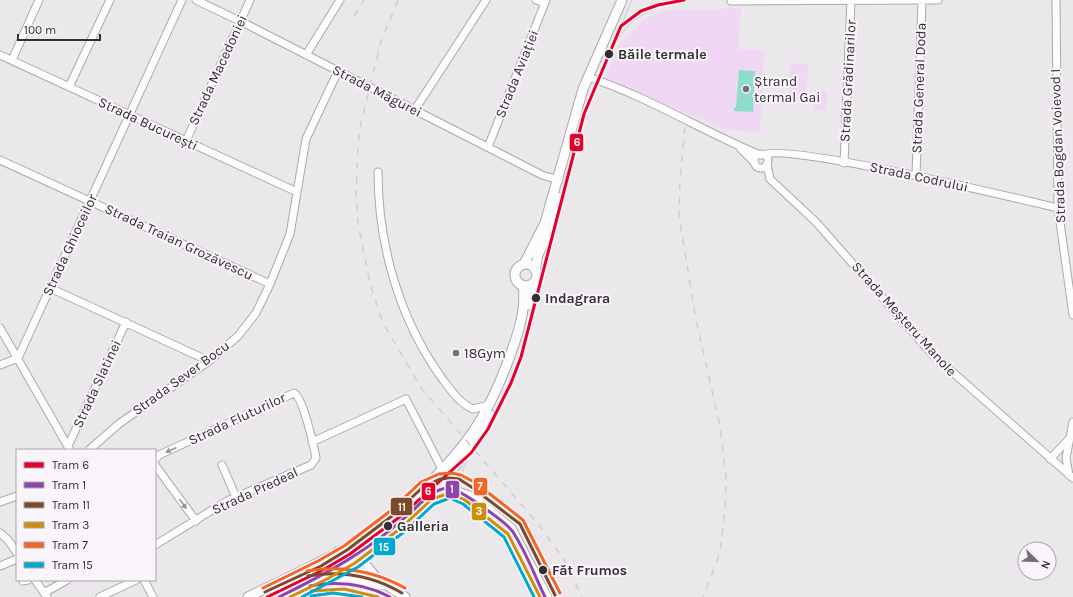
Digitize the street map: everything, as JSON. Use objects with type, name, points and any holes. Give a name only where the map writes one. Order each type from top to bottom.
[{"type":"main road","points":[[524,264],[543,229],[554,188],[559,180],[578,106],[588,77],[622,0]]},
{"type":"main road","points":[[287,597],[331,575],[360,558],[404,525],[441,485],[484,426],[501,393],[524,332],[533,283],[536,278],[535,270],[538,255],[553,216],[560,184],[559,180]]},
{"type":"main road","points":[[533,283],[523,285],[516,280],[515,273],[519,266],[524,264],[531,265],[535,270]]},
{"type":"main road","points":[[248,597],[356,542],[389,518],[442,469],[478,424],[489,405],[506,365],[522,318],[525,303],[523,285]]},
{"type":"main road","points":[[337,552],[360,558],[373,575],[406,597]]},
{"type":"main road","points":[[331,575],[389,587]]},
{"type":"street","points":[[12,60],[39,0]]},
{"type":"street","points":[[69,87],[110,0]]},
{"type":"street","name":"Strada Ghioceilor","points":[[18,358],[182,0]]},
{"type":"street","name":"Strada Măgurei","points":[[196,0],[542,175],[559,180]]},
{"type":"street","name":"Strada Macedoniei","points":[[186,141],[250,0]]},
{"type":"street","points":[[306,55],[340,0]]},
{"type":"street","points":[[414,111],[486,0]]},
{"type":"street","points":[[536,0],[546,2]]},
{"type":"street","name":"Strada Grădinarilor","points":[[844,162],[851,0]]},
{"type":"street","name":"Strada General Doda","points":[[916,175],[922,0]]},
{"type":"street","points":[[732,1],[938,0]]},
{"type":"street","name":"Strada Bogdan Voievod I","points":[[1056,0],[1058,208],[1071,282],[1073,315]]},
{"type":"street","name":"Strada Aviației","points":[[488,147],[546,2]]},
{"type":"street","name":"Strada București","points":[[0,55],[296,192]]},
{"type":"street","name":"Strada Sever Bocu","points":[[90,449],[120,423],[209,361],[238,336],[260,306],[290,234],[306,139],[338,71]]},
{"type":"street","points":[[588,77],[639,96],[737,145],[762,155],[767,158],[770,179]]},
{"type":"street","name":"Strada Meșteru Manole","points":[[737,145],[757,165],[763,174],[820,226],[932,354],[1071,477]]},
{"type":"street","name":"Strada Codrului","points":[[762,155],[769,152],[844,162],[916,175],[1058,208]]},
{"type":"street","points":[[762,155],[756,157],[757,165],[764,167],[779,154]]},
{"type":"street","name":"Strada Traian Grozăvescu","points":[[1,163],[270,284]]},
{"type":"street","points":[[378,172],[380,210],[385,243],[393,276],[406,314],[416,336],[438,372],[461,402],[473,409],[478,424]]},
{"type":"street","points":[[50,288],[209,361]]},
{"type":"street","name":"Strada Slatinei","points":[[69,448],[126,322]]},
{"type":"street","points":[[0,328],[69,448]]},
{"type":"street","points":[[0,365],[18,358]]},
{"type":"street","name":"Strada Fluturilor","points":[[156,459],[160,455],[289,394],[296,393],[312,442],[315,461]]},
{"type":"street","points":[[312,442],[406,399],[442,469]]},
{"type":"street","points":[[473,409],[489,405]]},
{"type":"street","points":[[1071,477],[1066,458],[1073,422]]},
{"type":"street","points":[[1050,459],[1069,439]]},
{"type":"street","name":"Strada Predeal","points":[[156,544],[236,497],[257,489],[315,461]]},
{"type":"street","points":[[222,465],[236,497]]},
{"type":"street","points":[[156,466],[196,520]]},
{"type":"street","points":[[441,485],[463,494],[470,494],[515,532],[548,597]]},
{"type":"street","points":[[0,502],[16,496]]},
{"type":"street","points":[[0,533],[8,540],[16,552]]},
{"type":"street","points":[[0,566],[16,559]]},
{"type":"street","points":[[36,581],[45,595],[66,581]]},
{"type":"street","points":[[100,597],[134,581]]},
{"type":"street","points":[[145,581],[153,597]]},
{"type":"shaded area","name":"Ștrand termal Gai","points":[[741,8],[738,49],[764,50],[760,133],[724,129],[607,78],[606,75],[619,45],[643,20],[662,11]]},
{"type":"shaded area","points":[[790,63],[808,64],[806,101],[789,100]]},
{"type":"shaded area","name":"Ștrand termal Gai","points":[[739,70],[755,71],[753,112],[734,111],[734,108],[736,107]]},
{"type":"shaded area","points":[[815,90],[827,91],[826,111],[813,110]]},
{"type":"tram line","points":[[621,26],[632,0]]},
{"type":"tram line","name":"6","points":[[267,597],[323,570],[350,554],[401,516],[471,453],[488,429],[511,383],[521,357],[584,114],[621,26],[641,11],[658,5],[684,0]]},
{"type":"tram line","points":[[614,48],[628,25],[664,4]]},
{"type":"tram line","points":[[471,453],[463,469],[463,477],[471,492]]},
{"type":"tram line","name":"7","points":[[263,588],[318,561],[344,546],[389,512],[421,482],[439,474],[451,473],[461,475],[476,483],[523,520],[560,593]]},
{"type":"tram line","name":"11","points":[[265,592],[321,566],[347,550],[392,516],[423,487],[440,479],[450,478],[459,479],[473,488],[520,524],[555,595]]},
{"type":"tram line","name":"1","points":[[279,597],[331,570],[363,550],[394,527],[432,494],[448,488],[462,494],[482,507],[502,521],[513,532],[545,597]]},
{"type":"tram line","name":"3","points":[[290,597],[355,563],[401,528],[432,499],[450,493],[465,500],[508,534],[540,597]]},
{"type":"tram line","name":"15","points":[[302,597],[358,567],[404,532],[434,504],[450,498],[463,504],[504,537],[534,597]]},
{"type":"tram line","points":[[373,538],[364,553],[364,566],[371,578],[385,588]]},
{"type":"tram line","points":[[526,545],[535,557],[554,597]]},
{"type":"tram line","name":"7","points":[[307,571],[320,569],[345,569],[358,571],[382,577],[405,588]]},
{"type":"tram line","name":"11","points":[[308,576],[321,574],[345,574],[357,576],[380,582],[402,593]]},
{"type":"tram line","name":"1","points":[[310,586],[330,584],[361,586],[390,597]]},
{"type":"tram line","name":"3","points":[[311,591],[344,589],[378,597]]},
{"type":"tram line","name":"15","points":[[311,596],[333,593],[362,597]]},
{"type":"railway","points":[[354,16],[364,0]]},
{"type":"railway","points":[[398,0],[381,41],[361,123],[358,144],[356,197],[358,223],[370,284],[383,323],[422,389],[539,525],[563,558],[582,597]]},
{"type":"railway","points":[[685,127],[680,180],[679,216],[696,320],[720,426],[726,477],[725,508],[720,553],[703,597]]},
{"type":"place","name":"Băile termale","points":[[609,54]]},
{"type":"place","name":"Ștrand termal Gai","points":[[746,89]]},
{"type":"place","name":"Indagrara","points":[[536,298]]},
{"type":"place","name":"18Gym","points":[[456,353]]},
{"type":"place","name":"Galleria","points":[[388,526]]},
{"type":"place","name":"Făt Frumos","points":[[543,570]]}]
